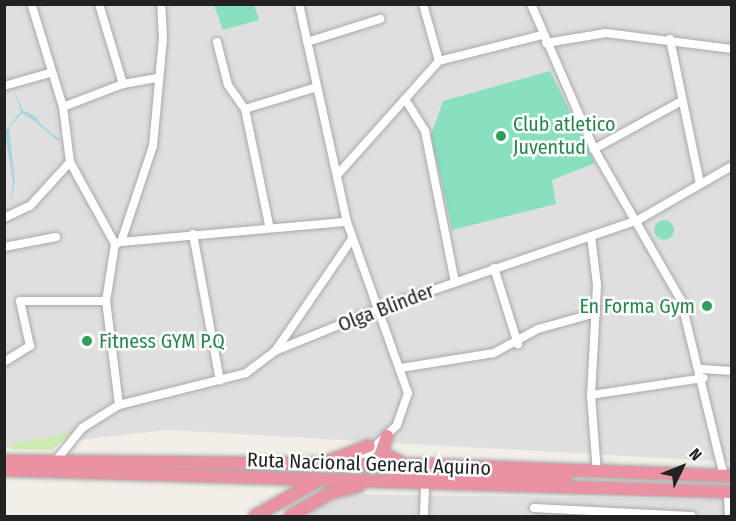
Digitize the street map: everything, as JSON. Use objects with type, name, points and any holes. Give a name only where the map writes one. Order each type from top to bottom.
[{"type":"highway","points":[[387,436],[380,449],[385,458],[431,465]]},
{"type":"highway","points":[[311,468],[369,446]]},
{"type":"highway","name":"Ruta Nacional General Aquino","points":[[4,461],[311,468],[431,465],[592,473],[728,476]]},
{"type":"highway","points":[[287,509],[321,480],[347,467]]},
{"type":"highway","points":[[255,516],[287,509],[334,480],[347,467]]},
{"type":"highway","name":"Ruta Nacional General Aquino","points":[[4,470],[334,480],[425,486],[730,492]]},
{"type":"highway","points":[[395,474],[562,477],[592,473]]},
{"type":"highway","points":[[272,478],[288,485],[287,509]]},
{"type":"highway","points":[[266,516],[330,493],[378,482]]},
{"type":"street","points":[[99,4],[123,84]]},
{"type":"street","points":[[119,405],[106,301],[118,243],[153,146],[157,78],[163,39],[161,4]]},
{"type":"street","points":[[299,4],[347,222],[381,308],[401,368],[407,400],[387,436],[347,467]]},
{"type":"street","points":[[423,4],[439,61]]},
{"type":"street","points":[[531,4],[544,39],[594,149],[638,220],[681,300],[703,374],[728,476]]},
{"type":"street","points":[[32,6],[50,73],[63,106],[70,162],[118,243]]},
{"type":"street","points":[[307,42],[380,19]]},
{"type":"street","points":[[338,174],[439,61],[544,39],[606,33],[670,39],[732,49]]},
{"type":"street","points":[[670,39],[680,102],[700,184]]},
{"type":"street","points":[[217,42],[228,85],[245,109],[269,225]]},
{"type":"street","points":[[7,85],[50,73]]},
{"type":"street","points":[[63,106],[123,84],[157,78]]},
{"type":"street","points":[[245,109],[317,87]]},
{"type":"street","points":[[405,99],[425,131],[455,282]]},
{"type":"street","points":[[594,149],[680,102]]},
{"type":"street","points":[[4,218],[30,206],[70,162]]},
{"type":"street","points":[[729,167],[732,178]]},
{"type":"street","name":"Olga Blinder","points":[[54,463],[82,428],[119,405],[246,373],[275,351],[381,308],[638,220],[729,167]]},
{"type":"street","points":[[118,243],[269,225],[347,222]]},
{"type":"street","points":[[193,234],[220,381]]},
{"type":"street","points":[[591,236],[596,313],[591,395],[592,473]]},
{"type":"street","points":[[4,247],[56,237]]},
{"type":"street","points":[[275,351],[352,239]]},
{"type":"street","points":[[494,268],[518,344]]},
{"type":"street","points":[[4,362],[30,346],[20,301],[106,301]]},
{"type":"street","points":[[401,368],[494,353],[518,344],[538,329],[596,313]]},
{"type":"street","points":[[591,395],[703,374],[732,371]]},
{"type":"street","points":[[347,467],[369,446],[387,436]]},
{"type":"street","points":[[424,516],[425,486]]},
{"type":"street","points":[[729,516],[730,492]]},
{"type":"street","points":[[534,508],[692,516]]},
{"type":"shaded area","points":[[5,5],[731,5],[731,462],[168,430],[5,448]]},
{"type":"shaded area","points":[[338,494],[732,500],[731,516],[301,516]]},
{"type":"green space","points":[[214,5],[254,5],[259,20],[223,30]]},
{"type":"green space","points":[[550,71],[595,163],[552,180],[556,204],[452,230],[431,135],[443,101]]},
{"type":"green space","points":[[664,220],[671,223],[674,230],[671,237],[664,240],[657,237],[654,230],[657,223]]},
{"type":"green space","points":[[72,432],[52,450],[11,449],[11,445]]},
{"type":"water","points":[[13,89],[23,110],[36,117],[41,125],[22,113],[9,128],[15,183],[10,203],[13,183],[5,132],[21,111]]},
{"type":"waterway","points":[[38,123],[59,140]]},
{"type":"tunnel","points":[[340,477],[395,474]]},
{"type":"place","name":"Club atletico Juventud","points":[[501,136]]},
{"type":"place","name":"En Forma Gym","points":[[707,306]]},
{"type":"place","name":"Fitness GYM P.Q","points":[[87,341]]}]
